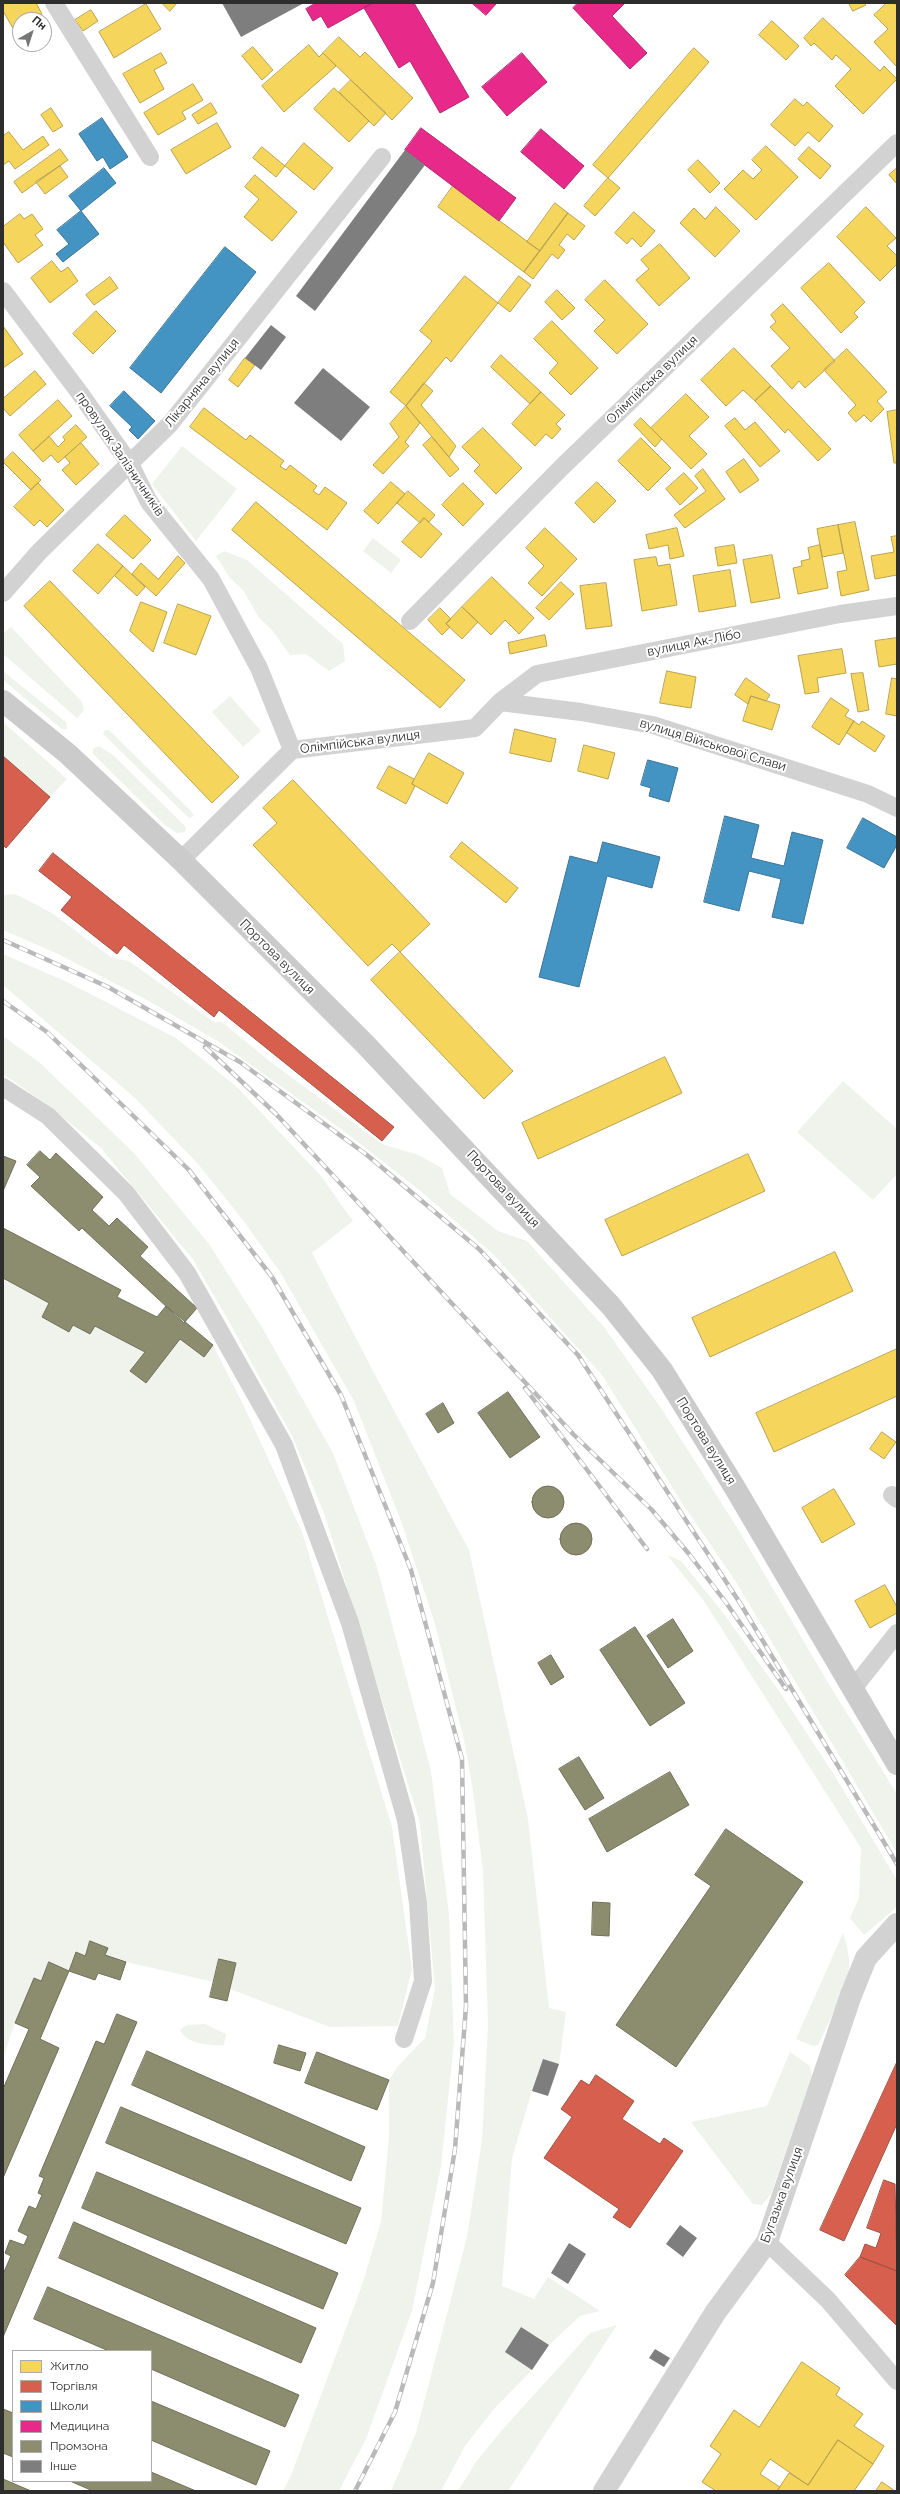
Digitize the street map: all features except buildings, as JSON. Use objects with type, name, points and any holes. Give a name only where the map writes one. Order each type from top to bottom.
[{"type":"main road","name":"Портова вулиця","points":[[3,701],[68,754],[181,860],[376,1056],[620,1317],[662,1370],[735,1488],[852,1690],[897,1764]]},
{"type":"street","points":[[54,3],[150,157]]},
{"type":"street","name":"Олімпійська вулиця","points":[[410,621],[562,467],[897,143]]},
{"type":"street","name":"Лікарняна вулиця","points":[[3,593],[39,552],[170,424],[382,157]]},
{"type":"street","name":"провулок Залізничників","points":[[3,292],[79,392],[130,464],[149,502],[211,579],[259,668],[292,750]]},
{"type":"street","name":"вулиця Ак-Лібо","points":[[500,702],[537,674],[840,614],[897,606]]},
{"type":"street","name":"Олімпійська вулиця","points":[[181,860],[292,750],[475,728],[500,702]]},
{"type":"street","name":"вулиця Військової Слави","points":[[500,702],[581,712],[653,724],[868,794],[897,808]]},
{"type":"street","points":[[3,1087],[48,1116],[126,1193],[187,1273],[284,1445],[350,1623],[406,1820],[418,1903],[423,1981],[404,2039]]},
{"type":"street","points":[[852,1690],[897,1633]]},
{"type":"street","name":"Бугазька вулиця","points":[[604,2491],[715,2313],[767,2242],[851,1995],[866,1958],[897,1924]]},
{"type":"street","points":[[767,2242],[828,2300],[897,2381]]},
{"type":"shaded area","points":[[182,446],[237,489],[196,541],[152,484]]},
{"type":"shaded area","points":[[373,538],[401,560],[391,573],[363,551]]},
{"type":"shaded area","points":[[224,551],[247,560],[343,644],[345,661],[329,671],[306,654],[290,655],[272,630],[259,618],[243,590],[230,578],[216,556]]},
{"type":"shaded area","points":[[11,627],[82,702],[84,710],[77,718],[3,654],[3,633]]},
{"type":"shaded area","points":[[3,671],[66,722],[67,729],[62,729],[3,680]]},
{"type":"shaded area","points":[[230,696],[261,731],[243,747],[212,712]]},
{"type":"shaded area","points":[[3,722],[67,779],[50,797],[3,756]]},
{"type":"shaded area","points":[[105,730],[109,730],[192,812],[194,816],[189,818],[103,734]]},
{"type":"shaded area","points":[[99,746],[113,755],[186,827],[185,832],[177,833],[165,825],[93,754],[93,749]]},
{"type":"shaded area","points":[[15,894],[52,913],[112,958],[129,961],[214,1022],[222,1022],[272,1063],[382,1144],[418,1155],[442,1168],[450,1194],[498,1231],[527,1241],[604,1327],[663,1411],[738,1529],[827,1681],[897,1794],[897,1853],[736,1582],[684,1506],[602,1375],[494,1255],[423,1193],[345,1132],[219,1042],[147,1000],[56,953],[3,930],[3,895]]},
{"type":"shaded area","points":[[3,954],[67,982],[176,1038],[237,1087],[321,1176],[353,1221],[312,1253],[375,1375],[469,1550],[528,1819],[549,2008],[566,2012],[559,2064],[532,2091],[512,2158],[502,2286],[534,2299],[548,2277],[600,2311],[580,2316],[549,2345],[532,2370],[493,2410],[465,2446],[441,2491],[391,2491],[416,2433],[467,2237],[482,2140],[488,2025],[483,1871],[473,1791],[464,1740],[435,1624],[401,1521],[354,1401],[280,1272],[243,1220],[198,1164],[135,1098],[3,985]]},
{"type":"shaded area","points":[[3,1036],[39,1062],[134,1153],[209,1244],[263,1329],[333,1453],[377,1567],[431,1771],[449,1915],[454,2042],[441,2166],[412,2311],[366,2439],[339,2491],[283,2491],[290,2478],[361,2288],[381,2222],[389,2137],[389,2080],[398,2066],[425,2038],[435,1989],[420,1823],[324,1513],[292,1436],[192,1258],[100,1147],[46,1104],[3,1074]]},
{"type":"shaded area","points":[[843,1081],[897,1129],[897,1174],[873,1200],[797,1132]]},
{"type":"shaded area","points":[[3,1278],[49,1303],[42,1317],[69,1332],[73,1325],[95,1326],[145,1352],[130,1371],[145,1383],[180,1339],[203,1357],[213,1345],[241,1400],[302,1532],[392,1827],[412,1969],[398,2026],[330,2027],[230,1989],[236,1963],[214,1982],[126,1962],[105,1955],[107,1948],[90,1941],[85,1956],[76,1953],[69,1971],[49,1962],[41,1981],[34,1978],[15,2023],[3,2058]]},
{"type":"shaded area","points":[[667,1555],[681,1561],[721,1610],[779,1691],[833,1773],[897,1880],[897,1907],[864,1935],[850,1918],[859,1898],[861,1848],[704,1601]]},
{"type":"shaded area","points":[[843,1933],[849,1956],[848,1976],[836,2007],[818,2045],[813,2046],[796,2039]]},
{"type":"shaded area","points":[[205,2024],[226,2034],[224,2045],[212,2045],[193,2041],[183,2035],[180,2030],[187,2025]]},
{"type":"shaded area","points":[[790,2052],[810,2066],[812,2077],[771,2194],[762,2205],[753,2204],[691,2122],[767,2106]]},
{"type":"shaded area","points":[[617,2325],[508,2491],[458,2491],[476,2462],[502,2430],[590,2333]]},
{"type":"railway","points":[[3,940],[108,987],[240,1062],[367,1155],[479,1249],[578,1355],[740,1603],[897,1864]]},
{"type":"railway","points":[[3,1001],[47,1032],[189,1170],[272,1277],[341,1395],[411,1570],[462,1759],[466,2006],[455,2149],[433,2283],[395,2412],[355,2491]]},
{"type":"railway","points":[[205,1047],[276,1114],[574,1435],[652,1510],[689,1554],[727,1604],[786,1689]]},
{"type":"railway","points":[[525,1388],[647,1549]]}]
